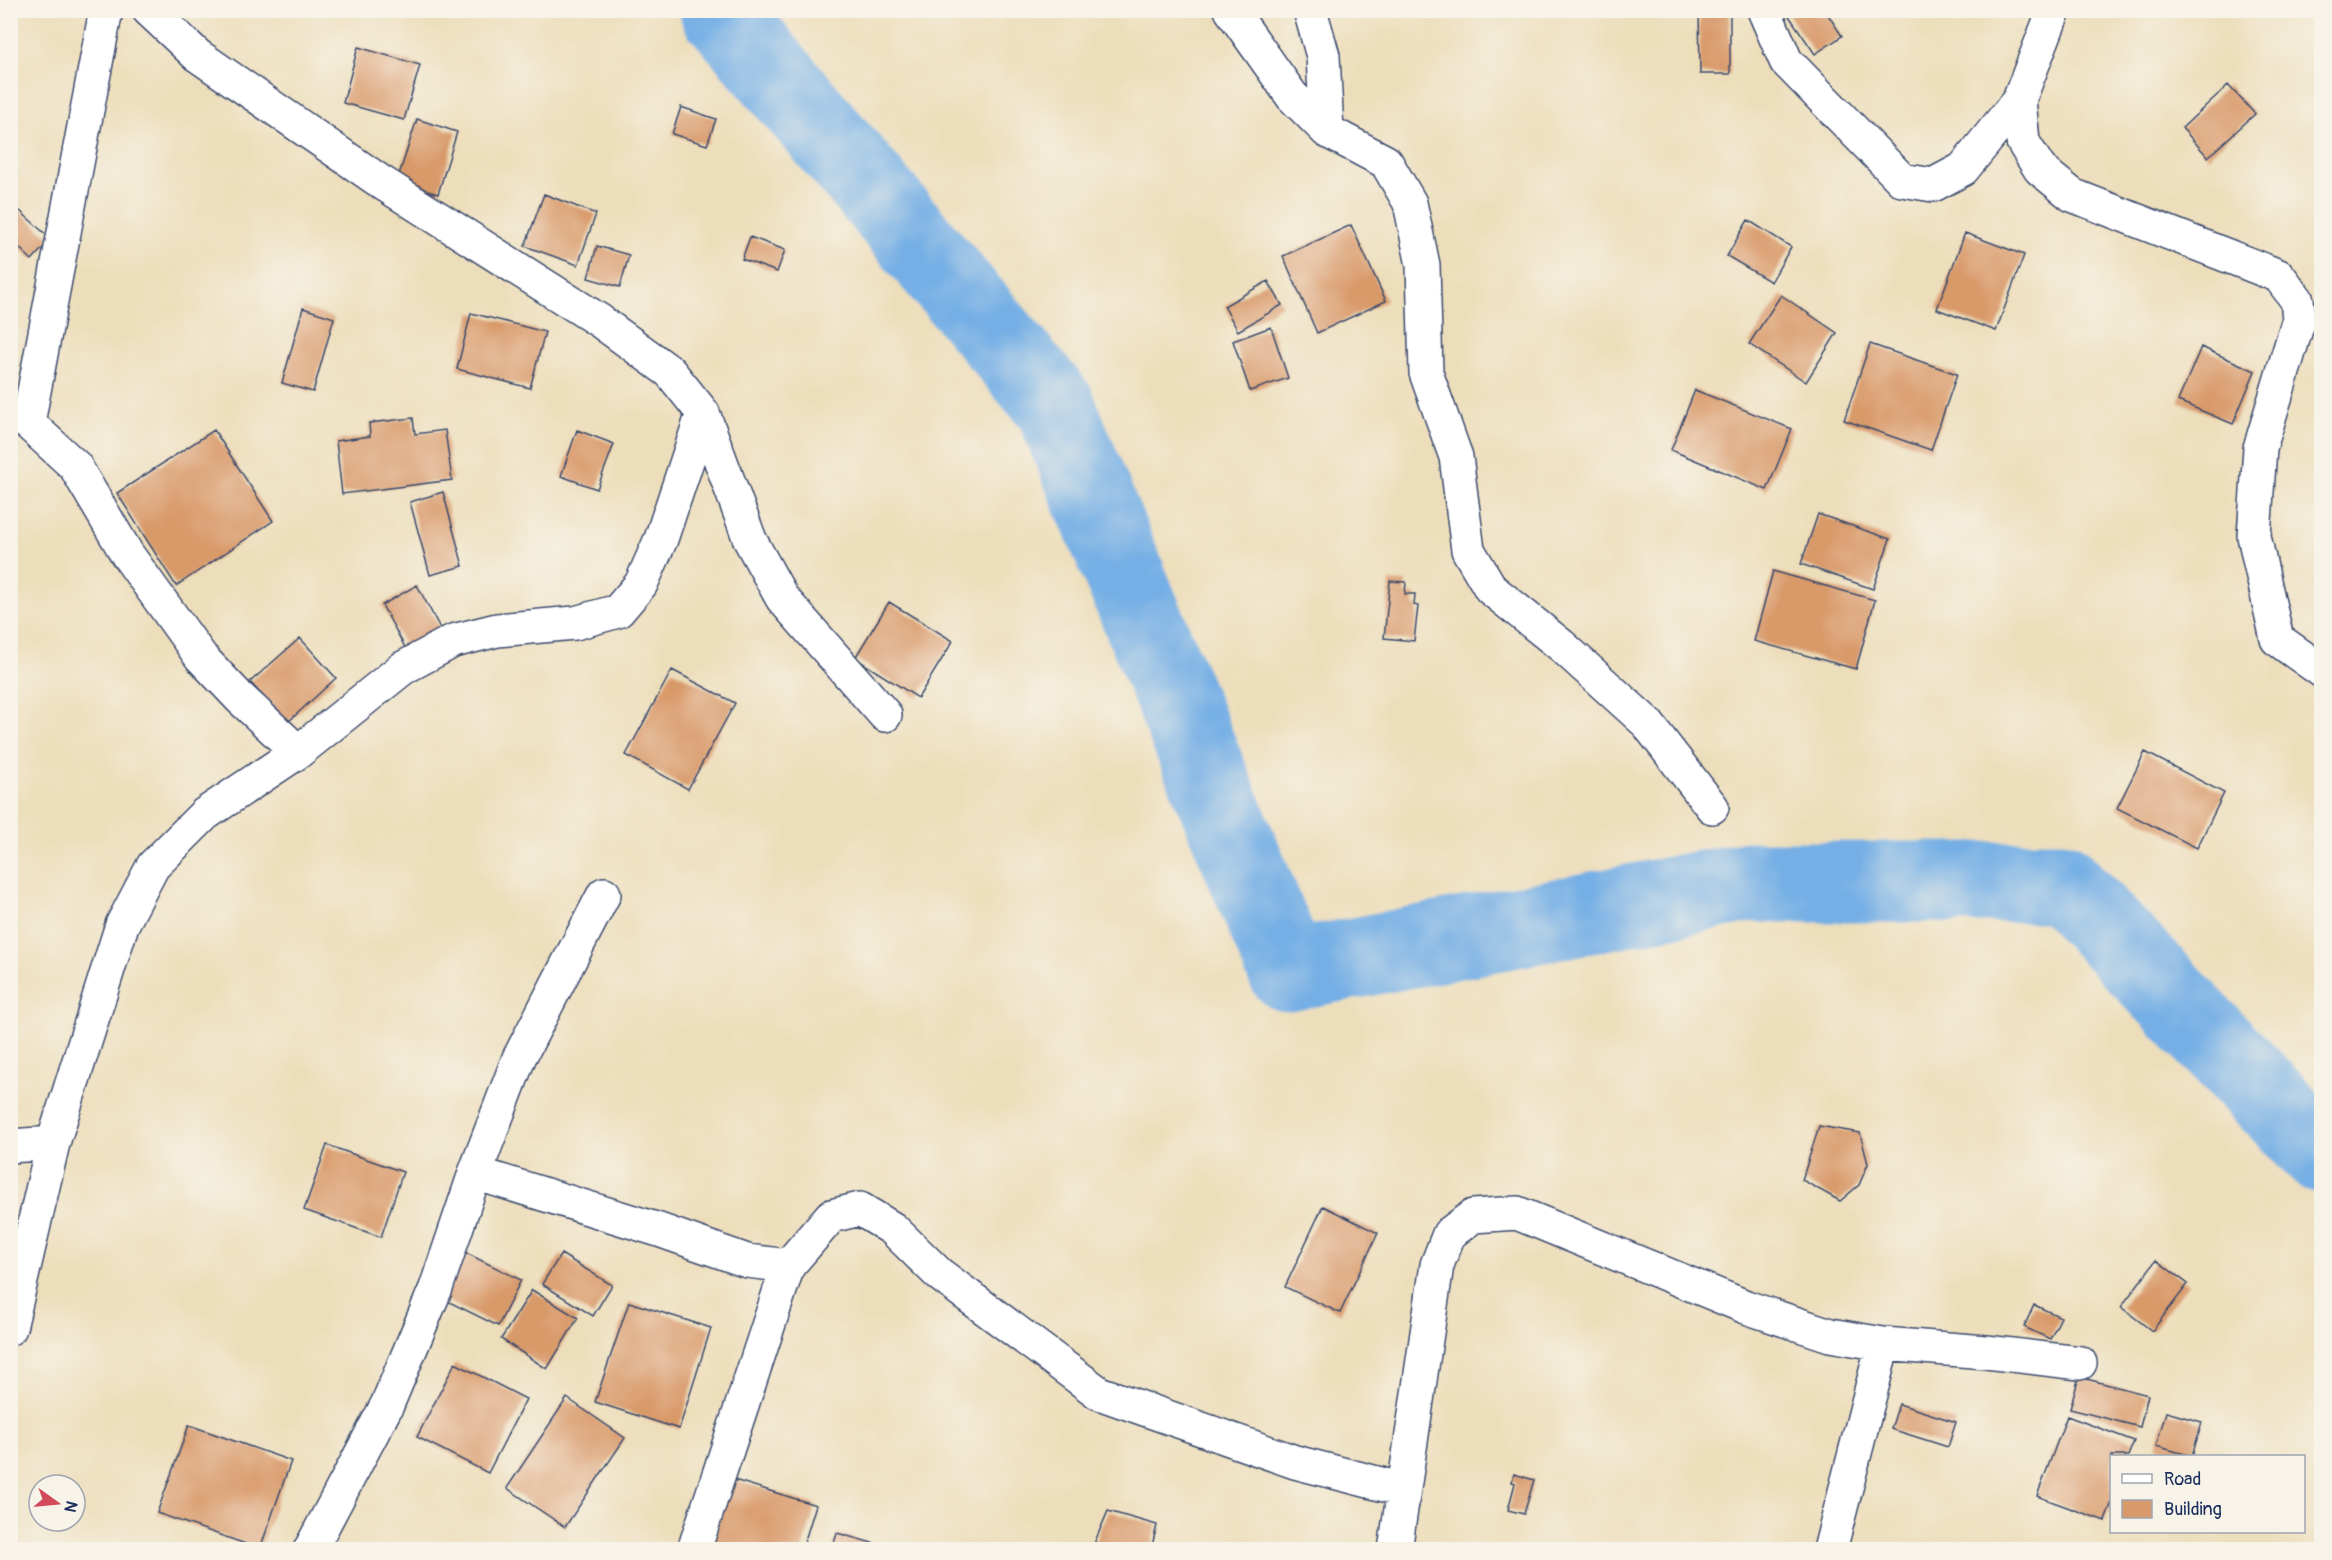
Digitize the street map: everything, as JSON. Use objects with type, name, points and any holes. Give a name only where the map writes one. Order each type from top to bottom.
[{"type":"street","points":[[106,10],[19,419],[75,466],[127,554],[201,657],[240,699],[298,752]]},
{"type":"street","points":[[149,10],[197,56],[381,182],[600,321],[670,372],[703,413],[750,540],[782,598],[885,715]]},
{"type":"street","points":[[1231,10],[1292,96],[1327,131],[1386,162],[1410,203],[1423,264],[1426,373],[1456,457],[1468,550],[1491,589],[1562,646],[1647,723],[1712,807]]},
{"type":"street","points":[[1311,10],[1323,56],[1327,131]]},
{"type":"street","points":[[1764,10],[1786,61],[1902,180],[1934,185],[1963,169],[2019,100],[2054,10]]},
{"type":"street","points":[[2019,100],[2023,142],[2040,169],[2072,195],[2279,276],[2297,300],[2299,319],[2260,448],[2254,536],[2277,639],[2322,670]]},
{"type":"street","points":[[10,1328],[52,1143],[122,925],[153,866],[205,814],[298,752],[403,668],[453,641],[496,630],[575,623],[618,611],[641,584],[661,539],[703,413]]},
{"type":"street","points":[[310,1550],[387,1405],[436,1288],[474,1173],[519,1058],[604,894]]},
{"type":"street","points":[[10,1146],[52,1143]]},
{"type":"street","points":[[474,1173],[658,1230],[747,1261],[788,1266]]},
{"type":"street","points":[[694,1550],[788,1266],[831,1216],[860,1209],[893,1229],[939,1274],[1099,1393],[1295,1462],[1404,1490]]},
{"type":"street","points":[[1395,1550],[1437,1265],[1449,1234],[1473,1216],[1517,1213],[1746,1307],[1830,1335],[1883,1344],[1986,1352],[2080,1363]]},
{"type":"street","points":[[1830,1550],[1883,1344]]},
{"type":"building","points":[[1699,10],[1730,10],[1730,74],[1700,74]]},
{"type":"building","points":[[1798,10],[1825,10],[1842,36],[1815,54],[1789,16]]},
{"type":"building","points":[[358,47],[420,65],[404,120],[343,103]]},
{"type":"building","points":[[2228,85],[2255,114],[2208,157],[2182,128]]},
{"type":"building","points":[[681,107],[716,119],[707,145],[672,134]]},
{"type":"building","points":[[417,119],[457,132],[438,194],[397,181]]},
{"type":"building","points":[[544,194],[596,214],[578,265],[525,246]]},
{"type":"building","points":[[10,202],[51,239],[32,260],[10,239]]},
{"type":"building","points":[[1748,220],[1791,247],[1771,282],[1727,256]]},
{"type":"building","points":[[1351,225],[1386,301],[1317,333],[1283,256]]},
{"type":"building","points":[[1965,233],[2024,255],[1996,331],[1937,309]]},
{"type":"building","points":[[750,237],[785,250],[777,272],[742,259]]},
{"type":"building","points":[[597,246],[629,255],[620,287],[588,278]]},
{"type":"building","points":[[1268,281],[1282,305],[1238,331],[1224,306]]},
{"type":"building","points":[[1781,295],[1837,333],[1806,382],[1749,344]]},
{"type":"building","points":[[303,308],[334,318],[313,392],[282,383]]},
{"type":"building","points":[[471,313],[545,332],[530,388],[457,369]]},
{"type":"building","points":[[1271,327],[1288,378],[1250,391],[1233,341]]},
{"type":"building","points":[[1870,344],[1957,374],[1931,450],[1844,420]]},
{"type":"building","points":[[2201,347],[2255,371],[2233,424],[2178,401]]},
{"type":"building","points":[[1695,390],[1792,429],[1767,490],[1671,450]]},
{"type":"building","points":[[413,418],[415,434],[445,430],[452,480],[342,494],[336,441],[370,436],[369,423]]},
{"type":"building","points":[[214,430],[273,521],[176,586],[117,493]]},
{"type":"building","points":[[577,430],[614,444],[597,489],[561,476]]},
{"type":"building","points":[[443,492],[463,566],[430,575],[410,502]]},
{"type":"building","points":[[1818,514],[1890,539],[1873,589],[1801,564]]},
{"type":"building","points":[[1773,571],[1875,600],[1856,669],[1754,641]]},
{"type":"building","points":[[1390,581],[1406,582],[1405,594],[1415,594],[1414,605],[1418,606],[1414,641],[1384,638]]},
{"type":"building","points":[[417,585],[441,630],[406,649],[382,605]]},
{"type":"building","points":[[889,602],[953,641],[918,698],[855,658]]},
{"type":"building","points":[[300,638],[336,678],[287,723],[250,682]]},
{"type":"building","points":[[672,670],[735,703],[688,789],[626,755]]},
{"type":"building","points":[[2145,752],[2224,793],[2197,848],[2117,808]]},
{"type":"building","points":[[1819,1126],[1860,1133],[1868,1164],[1859,1185],[1840,1201],[1802,1180]]},
{"type":"building","points":[[327,1145],[403,1172],[381,1237],[304,1210]]},
{"type":"building","points":[[1323,1206],[1378,1233],[1340,1313],[1285,1287]]},
{"type":"building","points":[[466,1253],[521,1280],[498,1326],[443,1299]]},
{"type":"building","points":[[561,1254],[612,1285],[593,1316],[542,1284]]},
{"type":"building","points":[[2156,1260],[2188,1284],[2152,1331],[2121,1307]]},
{"type":"building","points":[[532,1290],[578,1318],[547,1369],[501,1339]]},
{"type":"building","points":[[629,1302],[711,1328],[679,1429],[595,1402]]},
{"type":"building","points":[[2034,1305],[2061,1317],[2050,1339],[2024,1327]]},
{"type":"building","points":[[455,1363],[526,1399],[488,1473],[417,1437]]},
{"type":"building","points":[[2079,1377],[2148,1395],[2140,1427],[2070,1409]]},
{"type":"building","points":[[567,1398],[625,1438],[565,1527],[507,1488]]},
{"type":"building","points":[[1899,1404],[1956,1422],[1948,1447],[1891,1429]]},
{"type":"building","points":[[2166,1412],[2202,1422],[2192,1455],[2156,1446]]},
{"type":"building","points":[[2067,1416],[2134,1441],[2128,1455],[2110,1455],[2110,1507],[2105,1521],[2037,1496]]},
{"type":"building","points":[[189,1425],[291,1461],[260,1549],[157,1513]]},
{"type":"building","points":[[1514,1474],[1534,1480],[1524,1514],[1508,1510],[1515,1483],[1512,1482]]},
{"type":"building","points":[[731,1479],[816,1505],[802,1550],[710,1550]]},
{"type":"building","points":[[1108,1511],[1157,1525],[1151,1550],[1105,1550],[1093,1546]]},
{"type":"building","points":[[837,1533],[883,1546],[883,1550],[832,1550]]},
{"type":"building","points":[[906,1544],[926,1549],[905,1550]]},
{"type":"waterway","points":[[720,10],[1055,406],[1288,971],[1748,882],[2061,882],[2322,1154]]}]
